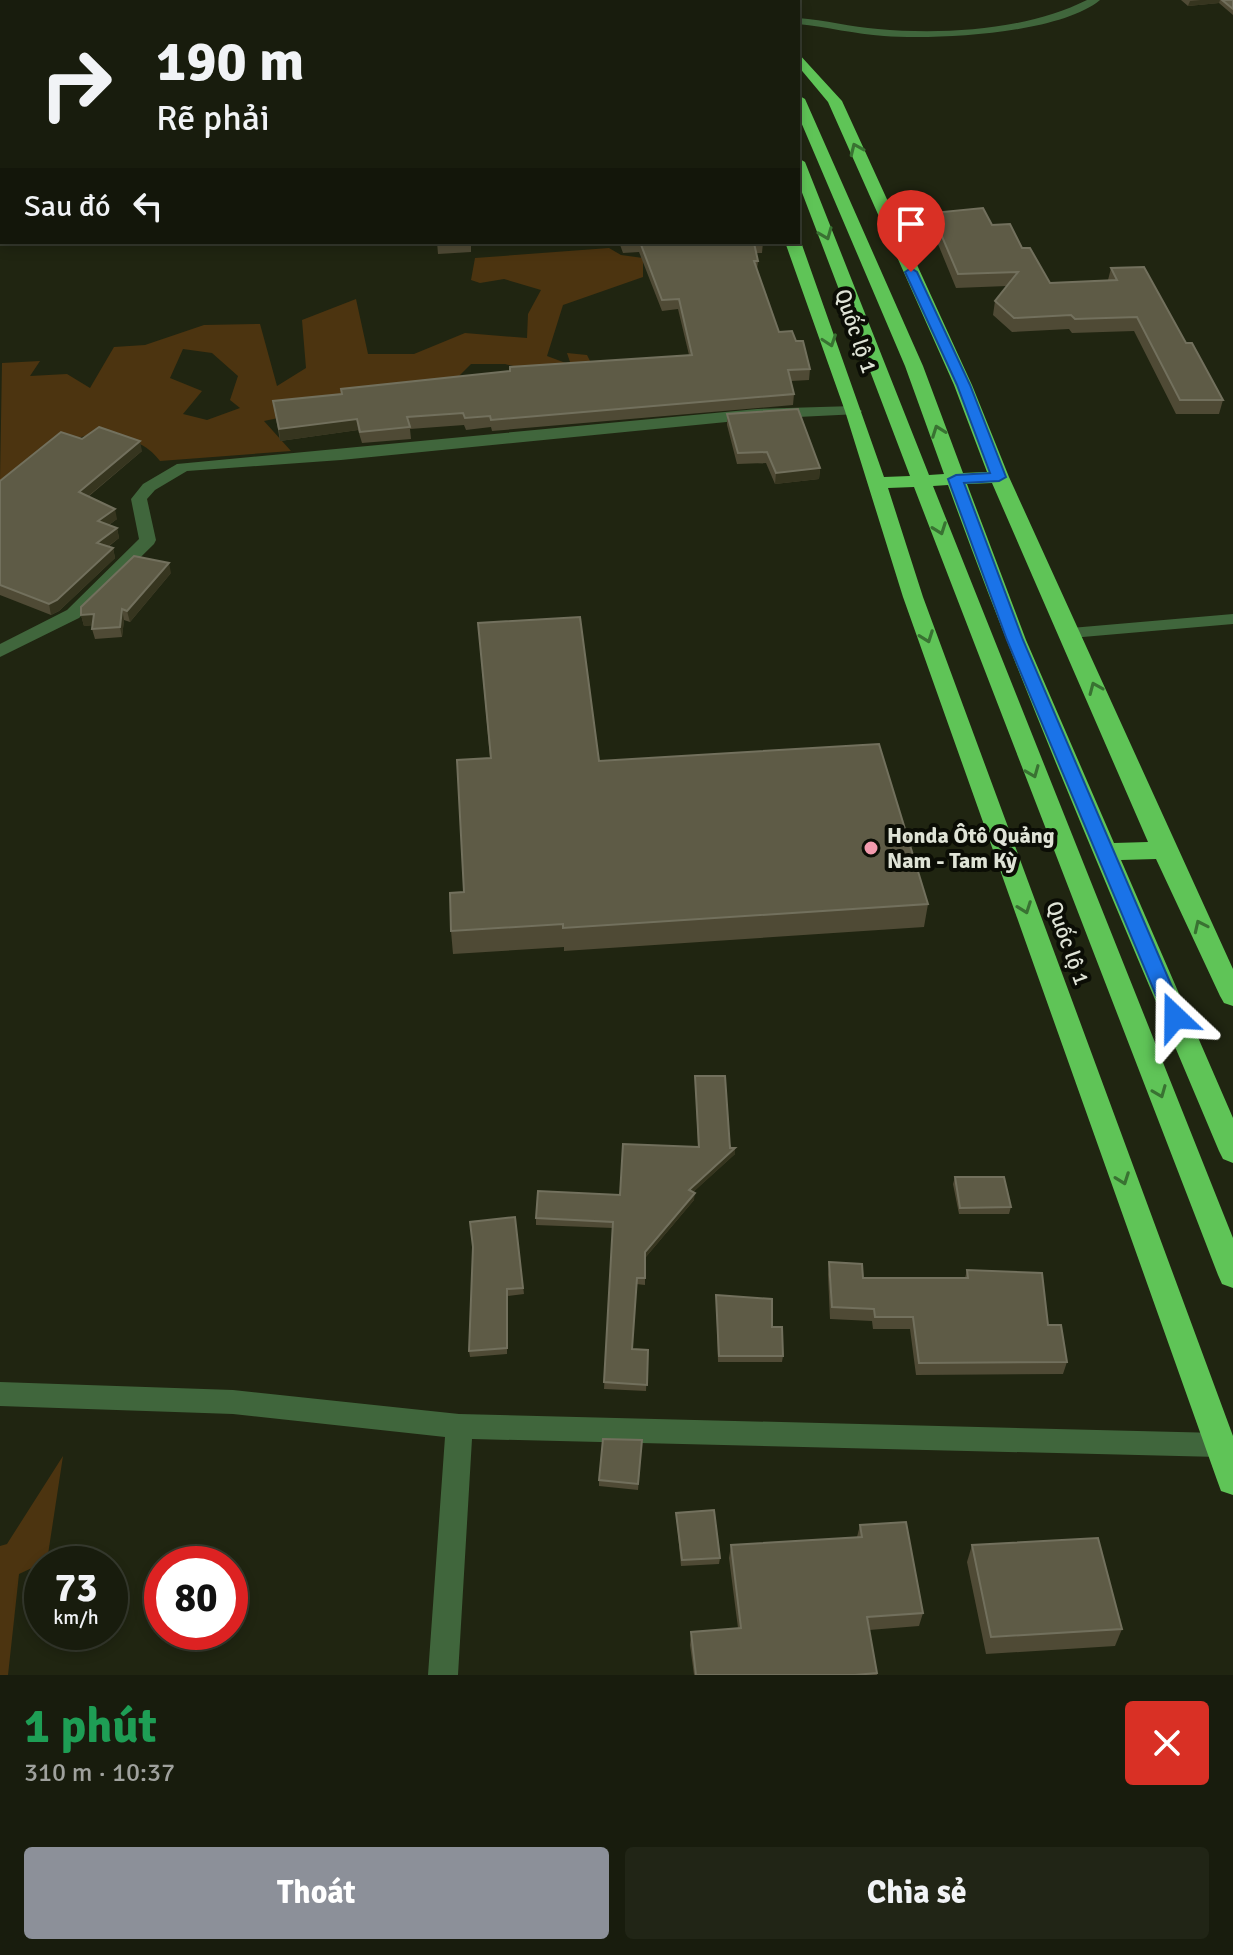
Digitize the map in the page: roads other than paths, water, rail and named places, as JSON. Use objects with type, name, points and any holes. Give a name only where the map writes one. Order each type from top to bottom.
[{"type":"highway","points":[[800,59],[835,101],[963,385],[999,477],[1071,633],[1164,850],[1233,996]]},
{"type":"highway","name":"Quốc lộ 1","points":[[800,104],[914,366],[1015,640],[1233,1151]]},
{"type":"highway","name":"Quốc lộ 1","points":[[800,167],[923,481],[980,639],[1233,1275]]},
{"type":"highway","name":"Quốc lộ 1","points":[[794,244],[854,411],[913,597],[1233,1480]]},
{"type":"highway","points":[[877,483],[999,477]]},
{"type":"highway","points":[[1104,852],[1164,850]]},
{"type":"street","points":[[800,21],[884,33],[984,29],[1043,20],[1095,0]]},
{"type":"street","points":[[0,651],[73,614],[148,540],[139,499],[149,487],[183,467],[357,454],[757,414],[854,411]]},
{"type":"street","points":[[1071,633],[1233,619]]},
{"type":"street","points":[[0,1394],[233,1402],[459,1426],[1219,1445]]},
{"type":"street","points":[[443,1675],[459,1426]]},
{"type":"place","name":"Honda Ôtô Quảng Nam - Tam Kỳ","points":[[871,848]]}]
